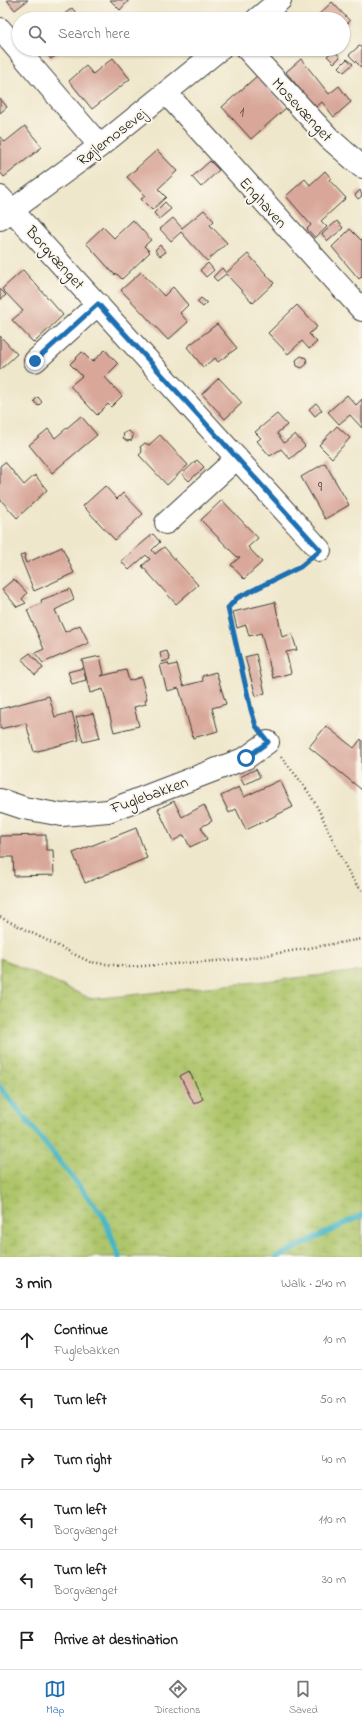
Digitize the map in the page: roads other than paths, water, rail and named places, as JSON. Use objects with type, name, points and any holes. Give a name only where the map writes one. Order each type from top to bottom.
[{"type":"street","points":[[265,12],[280,0]]},
{"type":"street","points":[[0,29],[12,43]]},
{"type":"street","points":[[23,56],[100,146]]},
{"type":"street","name":"Røjlemosevej","points":[[5,209],[100,146],[212,56]]},
{"type":"street","name":"Mosevænget","points":[[253,56],[329,138],[362,167]]},
{"type":"street","name":"Enghaven","points":[[166,94],[362,310]]},
{"type":"street","name":"Borgvænget","points":[[5,209],[98,304],[320,550]]},
{"type":"street","name":"Borgvænget","points":[[35,361],[98,304]]},
{"type":"street","points":[[166,522],[237,458]]},
{"type":"street","name":"Fuglebakken","points":[[0,800],[24,808],[62,815],[108,810],[246,758],[268,742]]},
{"type":"waterway","points":[[0,1087],[104,1217],[119,1257]]},
{"type":"waterway","points":[[277,1257],[362,1215]]}]
